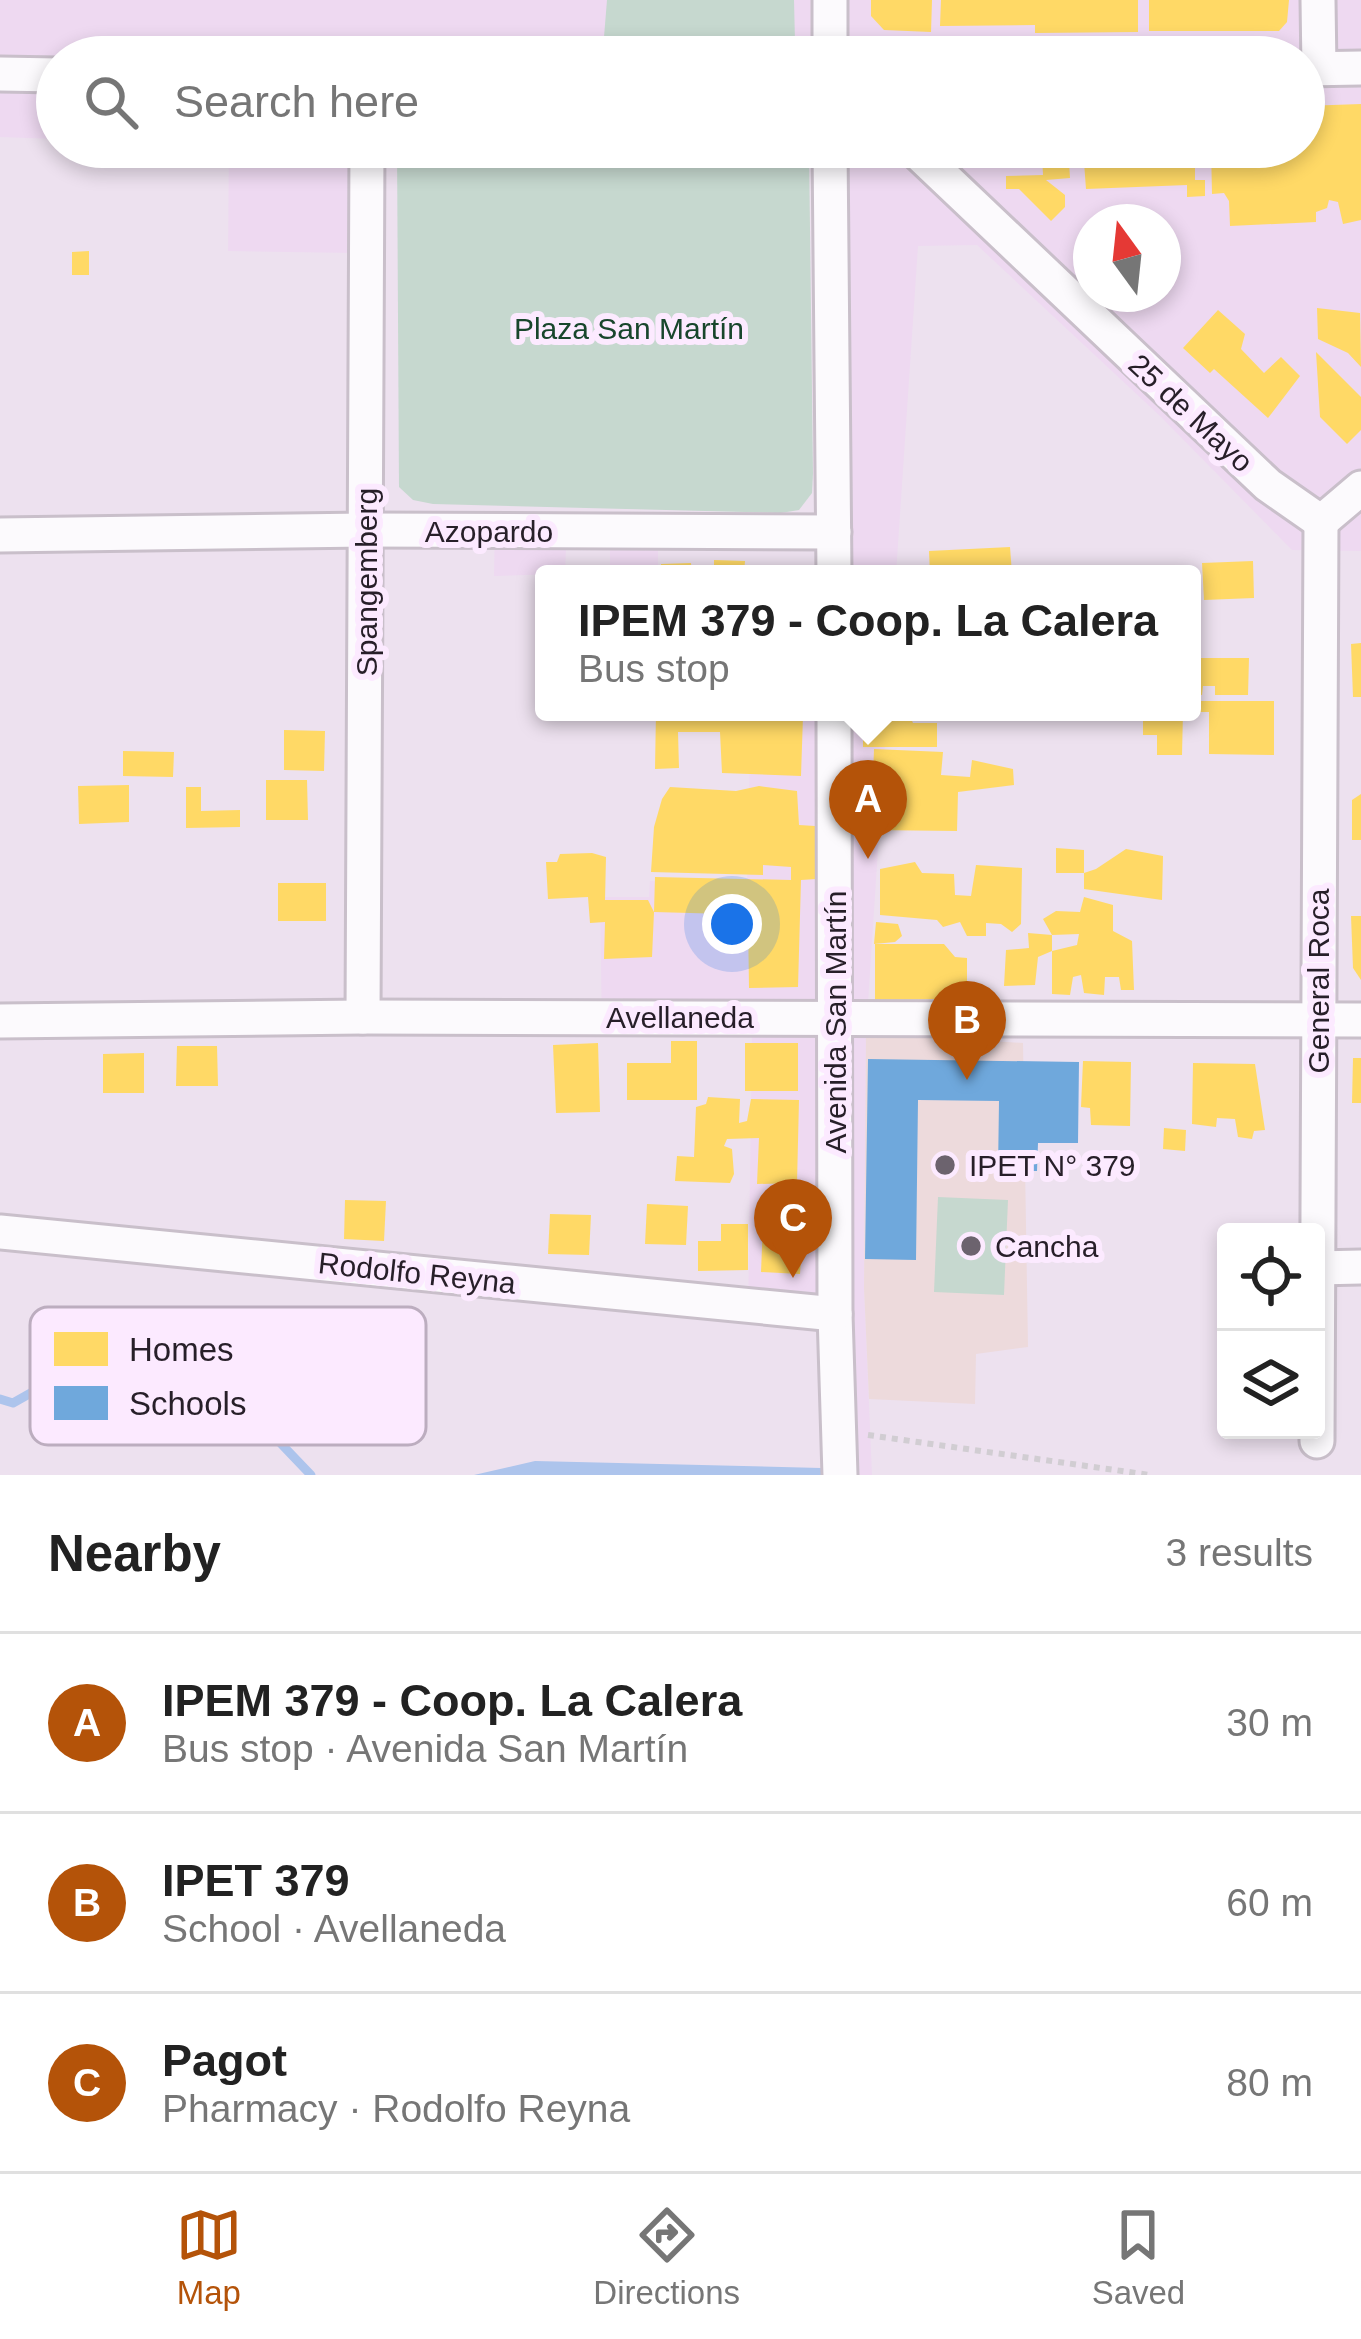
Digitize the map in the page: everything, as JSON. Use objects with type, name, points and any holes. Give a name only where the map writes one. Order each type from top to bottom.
[{"type":"street","points":[[830,0],[830,36]]},
{"type":"street","points":[[1314,36],[1318,0]]},
{"type":"street","points":[[1325,69],[1361,68]]},
{"type":"street","points":[[0,74],[36,75]]},
{"type":"street","name":"Spangemberg","points":[[362,1017],[366,530],[355,242],[364,168]]},
{"type":"street","points":[[833,168],[834,565]]},
{"type":"street","name":"25 de Mayo","points":[[934,168],[1268,485],[1322,522]]},
{"type":"street","points":[[1322,522],[1361,488]]},
{"type":"street","name":"General Roca","points":[[1317,1223],[1322,522]]},
{"type":"street","name":"Azopardo","points":[[0,535],[366,530],[834,532]]},
{"type":"street","name":"Avenida San Martín","points":[[834,721],[835,1314],[846,1434],[840,1475]]},
{"type":"street","name":"Avellaneda","points":[[0,1022],[362,1017],[1361,1020]]},
{"type":"street","name":"Rodolfo Reyna","points":[[0,1232],[835,1314]]},
{"type":"street","points":[[1325,1268],[1361,1267]]},
{"type":"street","name":"General Roca","points":[[1317,1331],[1317,1441]]},
{"type":"path","points":[[846,1434],[1150,1475]]},
{"type":"shaded area","points":[[0,0],[1361,0],[1361,551],[1292,550],[1160,416],[977,245],[918,246],[897,565],[825,565],[824,549],[658,549],[658,565],[610,565],[610,548],[566,547],[565,565],[535,565],[535,575],[494,576],[495,521],[826,525],[818,168],[1325,168],[1325,36],[36,36],[36,138],[0,137]]},
{"type":"shaded area","points":[[229,168],[356,168],[356,253],[228,251]]},
{"type":"shaded area","points":[[751,721],[886,721],[866,1033],[864,1288],[872,1475],[831,1475],[826,1327],[748,1319],[752,1033],[602,1034],[600,897],[649,897],[650,881],[747,885]]},
{"type":"shaded area","name":"IPET N° 379","points":[[866,1033],[1023,1043],[1028,1347],[976,1354],[975,1404],[869,1399],[864,1288]]},
{"type":"green space","points":[[607,0],[794,0],[795,36],[604,36]]},
{"type":"green space","name":"Plaza San Martín","points":[[397,168],[809,168],[813,474],[812,493],[799,510],[433,504],[413,500],[399,487]]},
{"type":"green space","name":"Cancha","points":[[938,1197],[1008,1200],[1004,1295],[934,1292]]},
{"type":"water","points":[[535,1461],[821,1468],[856,1475],[474,1475]]},
{"type":"building: Homes","points":[[871,0],[932,0],[931,32],[884,30],[871,16]]},
{"type":"building: Homes","points":[[941,0],[1138,0],[1138,32],[1035,33],[1035,25],[940,26]]},
{"type":"building: Homes","points":[[1149,0],[1289,0],[1287,22],[1279,31],[1149,31]]},
{"type":"building: Homes","points":[[1361,104],[1361,220],[1343,224],[1338,202],[1329,200],[1327,208],[1316,212],[1316,222],[1230,226],[1229,201],[1224,193],[1212,194],[1211,168],[1325,168],[1325,105]]},
{"type":"building: Homes","points":[[1043,168],[1069,168],[1070,178],[1046,180],[1065,195],[1065,207],[1051,221],[1019,189],[1006,189],[1006,176],[1043,175]]},
{"type":"building: Homes","points":[[1084,168],[1195,168],[1195,180],[1205,180],[1205,196],[1187,197],[1187,185],[1086,189]]},
{"type":"building: Homes","points":[[89,251],[89,275],[72,275],[72,252]]},
{"type":"building: Homes","points":[[1317,308],[1360,313],[1361,367],[1348,353],[1318,339]]},
{"type":"building: Homes","points":[[1218,310],[1245,334],[1241,349],[1264,373],[1281,357],[1300,376],[1268,418],[1183,348]]},
{"type":"building: Homes","points":[[1316,352],[1361,397],[1361,430],[1347,444],[1320,417]]},
{"type":"building: Homes","points":[[1010,547],[1011,565],[930,565],[929,551]]},
{"type":"building: Homes","points":[[714,560],[745,561],[745,565],[714,565]]},
{"type":"building: Homes","points":[[1253,561],[1254,598],[1204,600],[1202,563]]},
{"type":"building: Homes","points":[[1361,643],[1361,697],[1353,697],[1351,644]]},
{"type":"building: Homes","points":[[1201,658],[1249,658],[1248,695],[1215,695],[1215,686],[1203,686],[1202,695]]},
{"type":"building: Homes","points":[[1201,701],[1274,701],[1274,755],[1209,754],[1209,712],[1201,712]]},
{"type":"building: Homes","points":[[656,721],[803,721],[801,776],[722,773],[720,732],[678,732],[679,768],[655,769]]},
{"type":"building: Homes","points":[[863,721],[937,723],[937,747],[863,747]]},
{"type":"building: Homes","points":[[1143,721],[1183,721],[1182,755],[1157,755],[1157,735],[1143,735]]},
{"type":"building: Homes","points":[[284,730],[325,731],[324,771],[284,770]]},
{"type":"building: Homes","points":[[874,749],[943,752],[941,775],[970,777],[972,760],[1013,769],[1014,785],[958,792],[957,831],[871,830]]},
{"type":"building: Homes","points":[[123,751],[174,752],[173,777],[123,776]]},
{"type":"building: Homes","points":[[266,780],[307,780],[308,820],[266,820]]},
{"type":"building: Homes","points":[[129,785],[129,822],[79,824],[78,786]]},
{"type":"building: Homes","points":[[759,786],[797,791],[799,825],[815,826],[816,879],[801,880],[798,987],[749,988],[748,921],[726,914],[654,912],[655,877],[791,880],[791,867],[763,865],[763,875],[651,872],[654,827],[670,787],[736,791]]},
{"type":"building: Homes","points":[[186,787],[201,787],[201,811],[240,810],[240,827],[186,828]]},
{"type":"building: Homes","points":[[1361,794],[1361,840],[1352,840],[1352,800]]},
{"type":"building: Homes","points":[[1056,848],[1084,850],[1084,873],[1056,873]]},
{"type":"building: Homes","points":[[1126,849],[1163,856],[1162,900],[1084,889],[1084,873]]},
{"type":"building: Homes","points":[[560,854],[606,857],[605,900],[648,900],[654,912],[652,957],[604,959],[605,922],[590,923],[588,897],[548,899],[546,862],[557,862]]},
{"type":"building: Homes","points":[[915,862],[922,873],[954,874],[955,895],[971,896],[976,865],[1022,868],[1021,924],[1012,932],[1001,924],[986,923],[986,936],[967,936],[960,922],[943,927],[937,920],[880,915],[880,869]]},
{"type":"building: Homes","points":[[278,883],[326,883],[326,921],[278,921]]},
{"type":"building: Homes","points":[[1084,897],[1113,905],[1113,931],[1132,941],[1134,990],[1121,990],[1119,977],[1105,977],[1104,995],[1084,993],[1081,975],[1073,977],[1070,995],[1052,994],[1052,951],[1077,945],[1079,934],[1052,935],[1043,919],[1056,911],[1080,912]]},
{"type":"building: Homes","points":[[1351,916],[1361,916],[1361,980],[1353,968]]},
{"type":"building: Homes","points":[[876,922],[898,924],[902,936],[895,942],[874,944]]},
{"type":"building: Homes","points":[[1028,933],[1052,935],[1052,951],[1038,957],[1035,985],[1004,986],[1006,950],[1029,948]]},
{"type":"building: Homes","points":[[875,944],[944,944],[955,957],[967,958],[967,999],[875,1000]]},
{"type":"building: Homes","points":[[671,1041],[697,1041],[697,1100],[627,1100],[627,1063],[671,1063]]},
{"type":"building: Homes","points":[[598,1043],[600,1112],[556,1113],[553,1045]]},
{"type":"building: Homes","points":[[745,1043],[798,1043],[798,1091],[745,1091]]},
{"type":"building: Homes","points":[[177,1046],[217,1046],[218,1086],[176,1086]]},
{"type":"building: Homes","points":[[144,1053],[144,1093],[103,1093],[103,1054]]},
{"type":"building: Homes","points":[[1353,1058],[1361,1058],[1361,1103],[1352,1103]]},
{"type":"building: Homes","points":[[1083,1061],[1131,1062],[1130,1126],[1091,1125],[1090,1108],[1081,1107]]},
{"type":"building: Homes","points":[[1193,1063],[1255,1064],[1265,1130],[1254,1131],[1252,1139],[1238,1137],[1235,1119],[1217,1118],[1216,1127],[1192,1124]]},
{"type":"building: Homes","points":[[708,1097],[740,1099],[739,1123],[747,1121],[751,1099],[799,1100],[797,1183],[757,1184],[759,1138],[727,1139],[724,1146],[732,1149],[734,1174],[730,1183],[675,1181],[677,1156],[694,1157],[696,1107],[706,1104]]},
{"type":"building: Homes","points":[[1164,1128],[1186,1130],[1185,1151],[1163,1149]]},
{"type":"building: Homes","points":[[345,1200],[386,1201],[384,1241],[344,1239]]},
{"type":"building: Homes","points":[[647,1204],[688,1206],[686,1245],[645,1244]]},
{"type":"building: Homes","points":[[550,1214],[591,1215],[589,1255],[548,1254]]},
{"type":"building: Homes","points":[[763,1223],[803,1225],[800,1274],[761,1272]]},
{"type":"building: Homes","points":[[721,1224],[748,1224],[748,1270],[698,1271],[698,1241],[721,1241]]},
{"type":"building: Schools","points":[[868,1059],[1079,1062],[1078,1143],[1038,1143],[1037,1171],[998,1171],[999,1101],[918,1100],[916,1260],[865,1259]]},
{"type":"waterway","points":[[0,1399],[13,1403],[30,1393]]},
{"type":"waterway","points":[[282,1445],[311,1475]]},
{"type":"place","name":"IPEM 379 - Coop. La Calera","points":[[868,859]]},
{"type":"place","name":"IPET 379","points":[[967,1080]]},
{"type":"place","name":"IPET N° 379","points":[[945,1165]]},
{"type":"place","name":"Cancha","points":[[971,1246]]},
{"type":"place","name":"Pagot","points":[[793,1278]]}]
